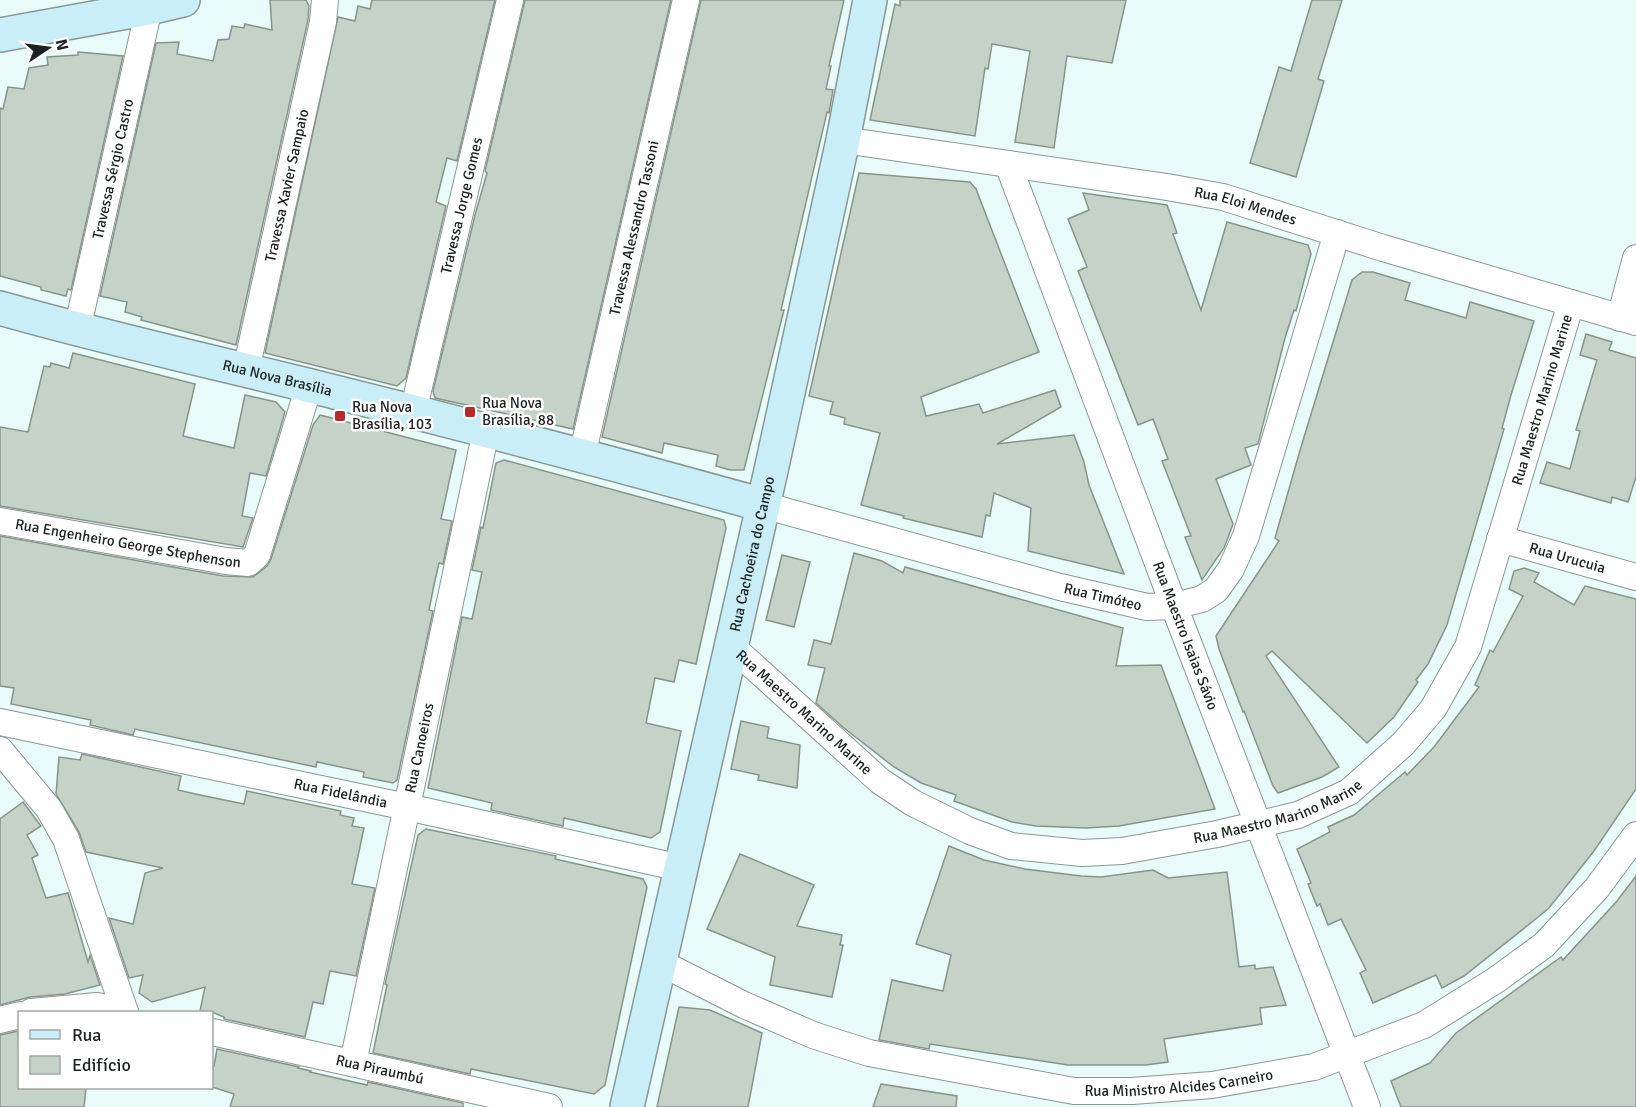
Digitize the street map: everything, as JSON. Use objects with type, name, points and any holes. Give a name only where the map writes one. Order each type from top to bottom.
[{"type":"main road","points":[[0,35],[183,0]]},
{"type":"main road","name":"Rua Cachoeira do Campo","points":[[627,1107],[763,505],[843,140],[870,0]]},
{"type":"main road","name":"Rua Nova Brasília","points":[[0,308],[77,330],[413,412],[763,505]]},
{"type":"street","name":"Travessa Xavier Sampaio","points":[[246,370],[326,0]]},
{"type":"street","name":"Travessa Jorge Gomes","points":[[413,412],[510,0]]},
{"type":"street","name":"Travessa Alessandro Tassoni","points":[[582,456],[686,0]]},
{"type":"street","name":"Travessa Sérgio Castro","points":[[77,330],[149,8]]},
{"type":"street","name":"Rua Eloi Mendes","points":[[843,140],[1223,197],[1628,320]]},
{"type":"street","name":"Rua Maestro Isaias Sávio","points":[[1008,164],[1174,606],[1367,1107]]},
{"type":"street","name":"Rua Timóteo","points":[[763,505],[1060,587],[1147,607],[1174,606],[1202,599],[1216,590],[1231,569],[1246,536],[1337,233]]},
{"type":"street","points":[[1628,320],[1636,258]]},
{"type":"street","name":"Rua Maestro Marino Marine","points":[[730,645],[880,781],[913,803],[970,831],[1011,846],[1082,853],[1122,850],[1217,834],[1298,814],[1349,792],[1403,744],[1433,709],[1468,647],[1571,303]]},
{"type":"street","name":"Rua Engenheiro George Stephenson","points":[[0,521],[248,563],[257,555],[309,386]]},
{"type":"street","name":"Rua Canoeiros","points":[[353,1063],[486,431]]},
{"type":"street","name":"Rua Urucuia","points":[[1500,539],[1636,577]]},
{"type":"street","name":"Rua Fidelândia","points":[[0,722],[681,867]]},
{"type":"street","points":[[0,750],[49,809],[66,839],[125,1011]]},
{"type":"street","name":"Rua Ministro Alcides Carneiro","points":[[660,962],[744,1005],[813,1035],[869,1053],[1074,1091],[1132,1091],[1212,1085],[1314,1067],[1424,1025],[1496,980],[1544,945],[1597,888],[1636,835]]},
{"type":"street","points":[[42,1011],[97,1006],[120,1011]]},
{"type":"street","points":[[0,1020],[18,1016]]},
{"type":"street","name":"Rua Piraumbú","points":[[213,1032],[549,1107]]},
{"type":"building","points":[[270,0],[306,0],[309,6],[308,20],[236,345],[141,320],[142,317],[125,312],[127,302],[100,296],[156,43],[179,42],[177,54],[213,61],[218,40],[229,39],[232,26],[244,28],[245,24],[272,30]]},
{"type":"building","points":[[372,0],[495,0],[457,161],[447,158],[436,202],[446,206],[406,378],[397,386],[265,353],[338,17],[355,21],[358,6],[370,9]]},
{"type":"building","points":[[525,0],[671,0],[573,429],[435,398],[433,391],[487,173],[485,171]]},
{"type":"building","points":[[701,0],[844,0],[829,66],[831,66],[826,89],[833,90],[829,113],[827,112],[781,310],[784,310],[744,470],[730,470],[716,466],[718,455],[664,443],[662,453],[602,437]]},
{"type":"building","points":[[900,0],[1126,0],[1112,63],[1067,56],[1054,148],[1015,142],[1030,51],[992,44],[988,69],[985,68],[975,136],[870,120],[895,4],[900,6]]},
{"type":"building","points":[[1312,0],[1342,0],[1318,79],[1324,81],[1296,177],[1250,163],[1279,67],[1291,71]]},
{"type":"building","points":[[78,52],[123,56],[71,290],[68,289],[66,296],[0,276],[0,108],[3,109],[8,87],[24,89],[29,68],[48,65],[47,57],[78,55]]},
{"type":"building","points":[[859,173],[970,182],[976,189],[1039,352],[921,397],[926,416],[979,404],[983,413],[1055,390],[1061,407],[997,444],[1074,435],[1084,462],[1089,485],[1124,574],[1028,551],[1031,508],[994,493],[990,516],[986,515],[982,537],[903,518],[904,516],[861,505],[880,433],[844,424],[845,418],[830,414],[833,402],[809,396]]},
{"type":"building","points":[[1083,193],[1167,205],[1177,233],[1173,234],[1201,310],[1227,222],[1308,245],[1311,254],[1296,311],[1294,310],[1285,338],[1258,444],[1245,448],[1251,465],[1216,479],[1233,524],[1224,548],[1202,580],[1185,537],[1191,536],[1162,461],[1168,459],[1153,419],[1138,425],[1078,271],[1087,267],[1068,219],[1089,210]]},
{"type":"building","points":[[1362,272],[1373,272],[1410,283],[1405,300],[1466,318],[1470,302],[1534,321],[1447,625],[1428,664],[1416,680],[1418,682],[1394,717],[1367,743],[1272,651],[1266,656],[1339,767],[1322,777],[1278,793],[1273,786],[1243,712],[1216,636],[1279,541],[1275,538],[1352,280]]},
{"type":"building","points":[[1586,334],[1612,342],[1609,350],[1636,358],[1636,477],[1628,502],[1612,497],[1611,503],[1540,483],[1547,462],[1570,469],[1580,431],[1576,430],[1597,360],[1580,355]]},
{"type":"building","points":[[73,353],[195,384],[183,436],[234,448],[245,395],[276,402],[285,412],[266,476],[250,473],[242,516],[253,518],[243,547],[0,506],[0,427],[28,432],[44,366],[50,367],[51,363],[69,368]]},
{"type":"building","points":[[320,415],[456,450],[441,519],[452,521],[443,564],[439,563],[434,585],[429,610],[433,611],[397,780],[393,783],[363,777],[364,772],[317,762],[316,767],[135,729],[133,735],[90,725],[91,720],[11,704],[14,688],[0,686],[0,536],[223,576],[253,577],[267,566],[271,559],[313,425]]},
{"type":"building","points":[[504,460],[724,520],[726,528],[696,664],[679,660],[674,682],[655,678],[646,723],[681,731],[660,832],[651,838],[564,818],[563,826],[491,810],[492,803],[428,788],[462,617],[472,619],[482,572],[472,570],[481,527],[483,528],[496,463]]},
{"type":"building","points":[[854,553],[882,561],[903,573],[905,567],[1123,628],[1116,666],[1161,665],[1215,809],[1119,826],[1086,828],[1036,826],[1012,822],[954,801],[956,795],[921,783],[894,767],[816,703],[825,668],[808,665],[814,640],[831,644]]},
{"type":"building","points":[[782,555],[810,562],[794,627],[766,620]]},
{"type":"building","points":[[1524,568],[1539,573],[1534,582],[1574,605],[1585,586],[1636,599],[1636,789],[1594,851],[1549,908],[1537,918],[1464,976],[1442,988],[1436,975],[1373,1003],[1360,973],[1366,970],[1341,919],[1328,925],[1320,904],[1317,906],[1308,884],[1311,883],[1297,849],[1330,832],[1328,827],[1354,815],[1405,772],[1407,775],[1434,747],[1479,687],[1475,685],[1490,650],[1493,652],[1523,596],[1509,589],[1514,571]]},
{"type":"building","points":[[741,721],[769,727],[767,738],[800,745],[797,788],[758,780],[759,775],[731,769]]},
{"type":"building","points":[[82,754],[181,776],[178,790],[244,804],[247,791],[341,811],[340,815],[354,818],[352,826],[364,828],[352,884],[375,888],[356,976],[330,971],[323,1004],[313,1002],[305,1037],[224,1019],[213,1011],[200,1011],[205,987],[152,1002],[139,993],[143,975],[129,978],[109,918],[133,924],[145,873],[163,868],[86,852],[79,832],[56,794],[59,757],[80,760]]},
{"type":"building","points":[[23,802],[41,826],[27,835],[38,855],[32,858],[46,898],[68,893],[88,962],[90,955],[100,985],[65,994],[30,997],[0,1005],[0,819]]},
{"type":"building","points":[[426,829],[556,856],[555,859],[643,879],[647,887],[605,1085],[594,1094],[471,1069],[470,1074],[373,1053],[387,985],[385,984],[418,835]]},
{"type":"building","points":[[949,846],[984,860],[1025,869],[1081,876],[1101,877],[1153,870],[1168,878],[1227,872],[1239,967],[1255,965],[1255,969],[1273,967],[1286,1005],[1260,1008],[1262,1024],[1164,1039],[1168,1062],[1146,1065],[1068,1065],[930,1044],[929,1049],[879,1040],[892,980],[943,991],[951,955],[916,944]]},
{"type":"building","points":[[740,854],[814,885],[797,926],[842,935],[840,945],[843,945],[832,997],[770,985],[775,957],[707,929]]},
{"type":"building","points":[[1636,876],[1636,1107],[1401,1107],[1391,1081],[1430,1063],[1456,1033],[1561,957],[1563,960],[1617,901]]},
{"type":"building","points":[[679,1007],[710,1010],[762,1033],[748,1107],[657,1107]]},
{"type":"building","points":[[18,1031],[18,1089],[86,1089],[84,1107],[0,1107],[0,1035]]},
{"type":"building","points":[[217,1049],[367,1085],[368,1082],[463,1103],[463,1107],[230,1107],[234,1094],[213,1087]]},
{"type":"building","points":[[881,1084],[957,1096],[956,1107],[873,1107]]},
{"type":"place","name":"Rua Nova Brasília, 88","points":[[470,412]]},
{"type":"place","name":"Rua Nova Brasília, 103","points":[[340,416]]}]
